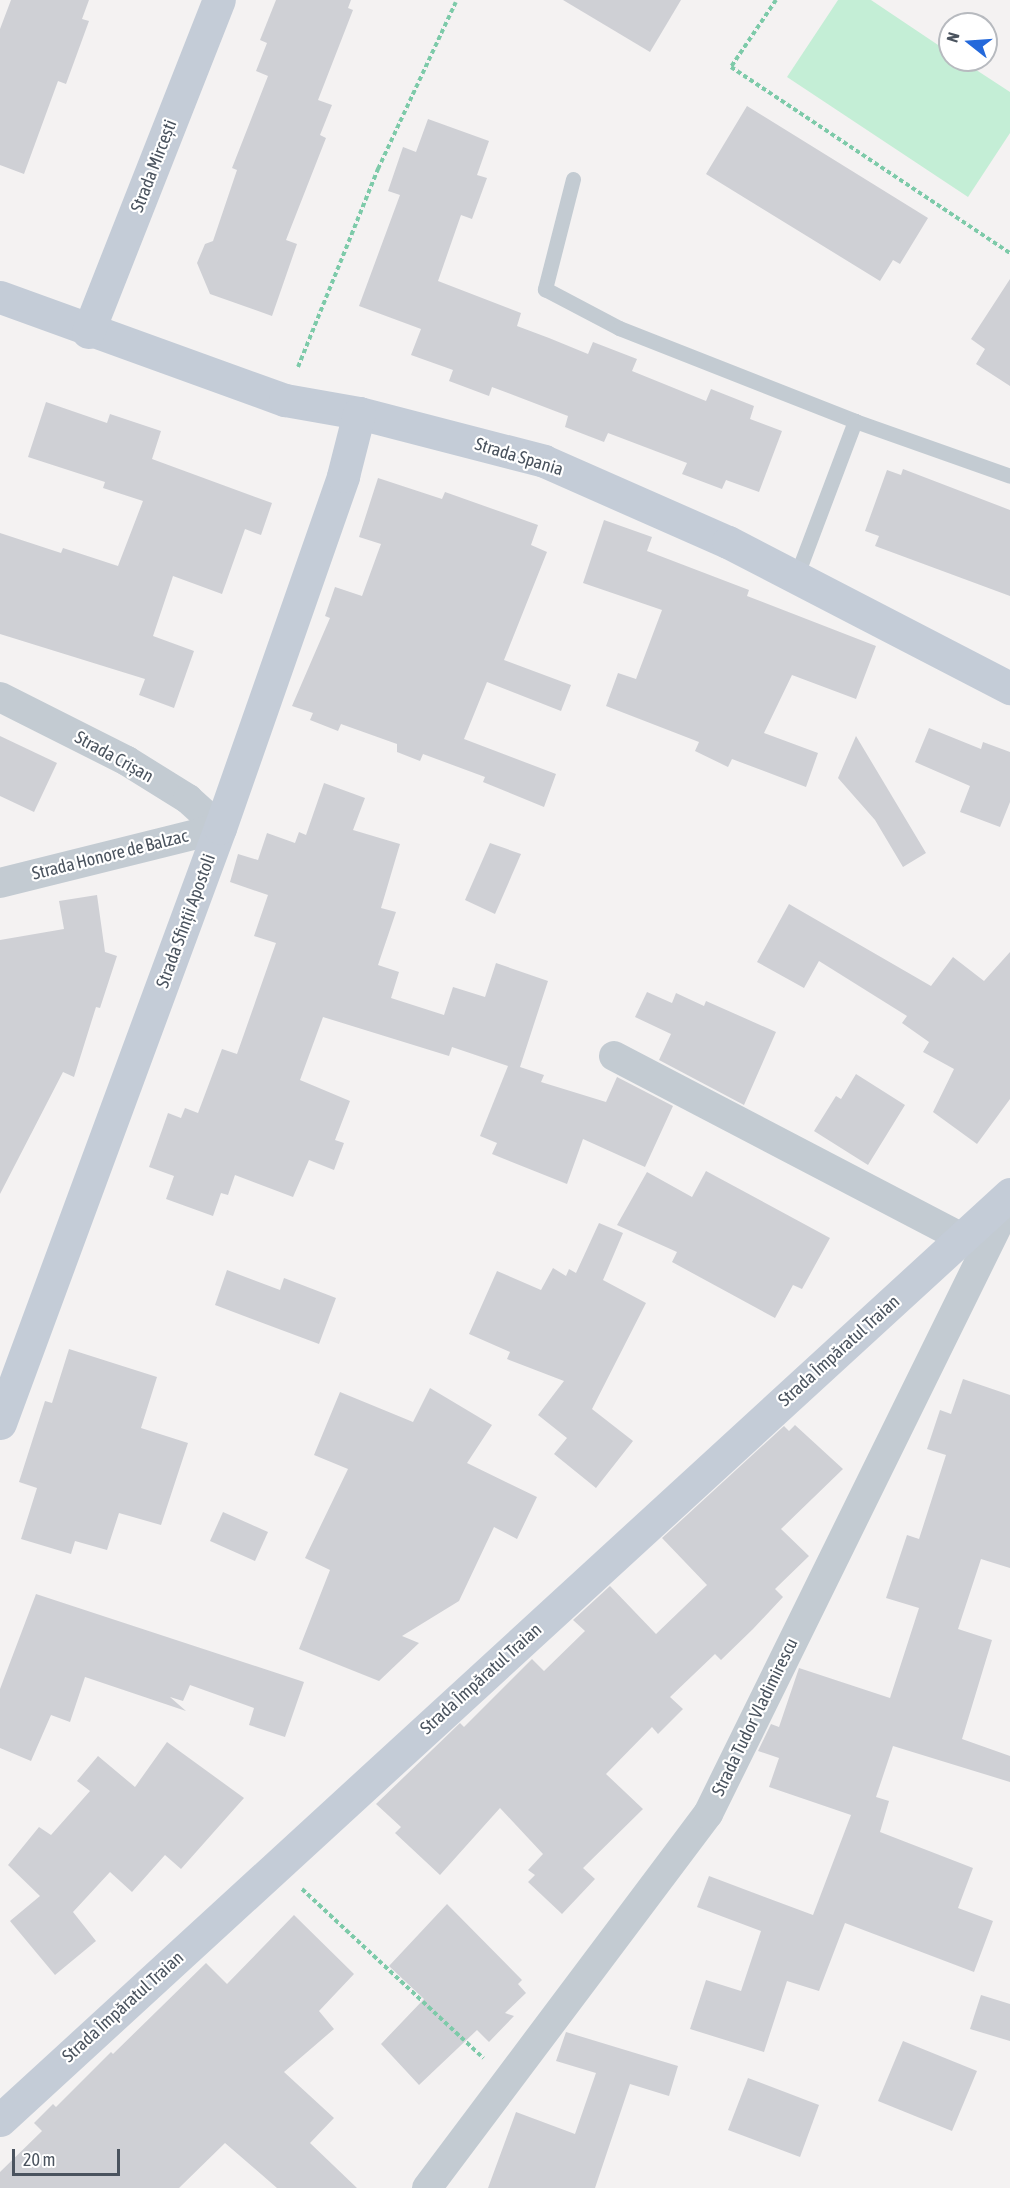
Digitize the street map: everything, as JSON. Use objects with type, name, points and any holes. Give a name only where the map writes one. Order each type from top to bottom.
[{"type":"street","name":"Strada Mircești","points":[[88,332],[219,0]]},
{"type":"street","name":"Strada Spania","points":[[0,297],[88,332],[285,400],[359,413],[543,461],[796,577],[1010,688]]},
{"type":"street","name":"Strada Sfinții Apostoli","points":[[0,1423],[220,828],[343,476],[359,413]]},
{"type":"street","name":"Strada Crișan","points":[[0,697],[127,761],[188,799],[220,828]]},
{"type":"street","name":"Strada Honore de Balzac","points":[[0,883],[220,828]]},
{"type":"street","points":[[614,1056],[962,1238]]},
{"type":"street","name":"Strada Împăratul Traian","points":[[0,2120],[1010,1194]]},
{"type":"street","name":"Strada Tudor Vladimirescu","points":[[428,2188],[708,1814],[1010,1200]]},
{"type":"lane","points":[[573,179],[545,289],[619,328],[855,421],[1010,476]]},
{"type":"lane","points":[[796,577],[855,421]]},
{"type":"path","points":[[776,0],[731,67],[1010,253]]},
{"type":"path","points":[[285,400],[378,169],[456,2]]},
{"type":"path","points":[[278,1865],[508,2081]]},
{"type":"green space","points":[[838,0],[871,0],[938,45],[938,72],[979,72],[1010,92],[1010,133],[968,197],[787,77]]},
{"type":"building","points":[[11,0],[89,0],[82,19],[89,21],[66,84],[58,81],[24,174],[0,165],[0,29]]},
{"type":"building","points":[[276,0],[351,0],[348,8],[353,10],[318,100],[332,105],[320,135],[326,138],[286,240],[297,244],[272,316],[210,294],[197,263],[205,244],[213,241],[237,170],[232,168],[268,76],[256,71],[267,43],[260,40]]},
{"type":"building","points":[[563,0],[681,0],[650,52]]},
{"type":"building","points":[[747,106],[928,218],[900,264],[893,260],[880,281],[706,174]]},
{"type":"building","points":[[428,119],[489,141],[477,175],[487,178],[472,219],[461,215],[438,281],[521,313],[517,326],[588,354],[593,342],[637,359],[632,371],[706,401],[711,389],[754,406],[750,419],[782,431],[759,492],[726,480],[722,489],[682,474],[687,463],[608,433],[604,442],[565,427],[568,416],[492,387],[489,396],[449,381],[453,370],[411,355],[421,329],[359,306],[400,195],[388,191],[403,147],[416,152]]},
{"type":"building","points":[[1010,279],[1010,386],[976,364],[985,349],[971,339]]},
{"type":"building","points":[[46,402],[107,423],[110,414],[161,431],[152,459],[272,503],[261,535],[245,529],[222,594],[173,576],[153,636],[194,651],[174,708],[139,695],[145,679],[0,634],[0,533],[61,553],[63,548],[118,566],[143,501],[103,488],[105,482],[28,457]]},
{"type":"building","points":[[903,469],[1010,510],[1010,596],[875,546],[879,536],[865,531],[887,470],[901,475]]},
{"type":"building","points":[[378,478],[442,499],[445,492],[538,525],[531,545],[547,552],[504,660],[571,685],[561,711],[487,682],[464,739],[556,774],[544,807],[483,782],[485,777],[423,754],[420,761],[397,752],[397,744],[341,724],[338,731],[310,720],[313,713],[292,706],[330,618],[325,616],[335,587],[362,596],[381,544],[359,537]]},
{"type":"building","points":[[604,520],[652,537],[647,551],[749,590],[747,596],[876,646],[856,699],[792,675],[764,733],[818,753],[806,787],[732,759],[728,767],[695,751],[699,742],[606,706],[618,673],[636,679],[662,610],[583,583]]},
{"type":"building","points":[[929,728],[981,749],[983,742],[1010,752],[1010,802],[1000,827],[960,812],[970,786],[915,762]]},
{"type":"building","points":[[0,736],[57,763],[34,812],[0,796]]},
{"type":"building","points":[[856,736],[926,853],[903,867],[875,820],[838,778]]},
{"type":"building","points":[[324,783],[365,798],[353,830],[400,844],[381,908],[396,912],[378,965],[399,972],[391,998],[444,1015],[453,987],[485,997],[496,963],[548,981],[520,1067],[544,1075],[541,1082],[606,1102],[617,1077],[673,1106],[645,1167],[583,1139],[567,1184],[492,1154],[497,1143],[480,1136],[508,1066],[452,1047],[449,1056],[323,1017],[300,1080],[350,1101],[335,1140],[344,1143],[334,1170],[309,1160],[293,1197],[235,1175],[228,1195],[221,1193],[213,1216],[166,1199],[174,1176],[149,1167],[168,1113],[181,1118],[185,1108],[198,1113],[222,1049],[237,1054],[276,943],[254,936],[268,895],[230,882],[238,854],[258,860],[267,833],[295,843],[299,832],[306,835]]},
{"type":"building","points":[[490,843],[521,854],[495,914],[465,900]]},
{"type":"building","points":[[97,895],[105,952],[117,956],[100,1008],[96,1007],[74,1077],[63,1072],[0,1194],[0,940],[64,929],[59,901]]},
{"type":"building","points":[[789,904],[931,986],[953,957],[984,981],[1010,952],[1010,1099],[977,1144],[933,1112],[954,1069],[923,1052],[929,1042],[902,1023],[907,1016],[819,961],[804,988],[757,962]]},
{"type":"building","points":[[647,992],[672,1003],[676,993],[704,1006],[706,1001],[776,1032],[744,1105],[659,1060],[671,1034],[635,1017]]},
{"type":"building","points":[[856,1074],[905,1105],[868,1165],[814,1131],[836,1096],[841,1099]]},
{"type":"building","points":[[706,1171],[830,1238],[802,1289],[793,1285],[775,1318],[672,1262],[677,1252],[617,1225],[647,1172],[692,1197]]},
{"type":"building","points":[[599,1223],[623,1233],[603,1280],[646,1303],[592,1409],[633,1441],[596,1488],[554,1454],[567,1438],[538,1415],[564,1381],[507,1359],[510,1352],[469,1334],[497,1271],[541,1290],[553,1268],[566,1276],[569,1269],[576,1273]]},
{"type":"building","points":[[227,1270],[280,1290],[284,1278],[336,1298],[319,1344],[215,1305]]},
{"type":"building","points":[[69,1349],[157,1377],[141,1428],[188,1443],[161,1525],[119,1513],[107,1550],[75,1541],[71,1554],[21,1539],[37,1488],[19,1482],[45,1401],[52,1403]]},
{"type":"building","points":[[963,1379],[1010,1395],[1010,1568],[981,1559],[958,1629],[992,1640],[962,1739],[1010,1756],[1010,1782],[893,1746],[876,1797],[889,1801],[880,1832],[973,1868],[958,1908],[993,1921],[974,1972],[845,1923],[819,1991],[787,1981],[764,2052],[690,2029],[706,1980],[741,1991],[761,1931],[697,1907],[709,1876],[813,1915],[851,1815],[769,1787],[779,1758],[758,1751],[771,1724],[779,1727],[799,1668],[890,1698],[919,1608],[886,1598],[907,1535],[919,1539],[946,1455],[927,1449],[940,1410],[951,1414]]},
{"type":"building","points":[[430,1388],[492,1425],[467,1463],[537,1497],[517,1539],[494,1527],[459,1601],[402,1636],[419,1643],[379,1681],[299,1649],[330,1570],[305,1558],[348,1469],[314,1455],[340,1392],[413,1422]]},
{"type":"building","points":[[795,1425],[843,1469],[781,1529],[809,1556],[775,1589],[783,1597],[753,1629],[721,1660],[715,1654],[670,1697],[683,1709],[658,1734],[652,1727],[606,1774],[643,1809],[583,1868],[595,1879],[562,1914],[528,1882],[535,1875],[528,1870],[543,1854],[500,1808],[440,1875],[395,1833],[401,1827],[376,1804],[460,1723],[464,1727],[532,1659],[544,1671],[585,1631],[573,1620],[610,1586],[656,1634],[707,1585],[662,1538],[784,1426],[789,1431]]},
{"type":"building","points":[[223,1512],[268,1532],[255,1561],[210,1541]]},
{"type":"building","points":[[36,1594],[304,1682],[285,1737],[249,1725],[254,1708],[190,1685],[183,1701],[170,1697],[186,1711],[85,1677],[70,1722],[51,1715],[31,1761],[0,1748],[0,1689]]},
{"type":"building","points":[[167,1742],[244,1798],[181,1869],[165,1855],[132,1892],[110,1872],[73,1912],[96,1941],[55,1975],[10,1921],[40,1896],[8,1865],[39,1827],[51,1835],[90,1791],[77,1781],[98,1756],[135,1787]]},
{"type":"building","points":[[447,1904],[522,1980],[518,1984],[526,1993],[505,2013],[514,2016],[489,2042],[477,2030],[419,2085],[381,2044],[424,1999],[389,1966]]},
{"type":"building","points":[[294,1915],[354,1974],[319,2011],[334,2029],[284,2072],[334,2118],[310,2143],[357,2188],[277,2188],[225,2143],[179,2188],[0,2188],[0,2172],[42,2131],[34,2123],[53,2104],[56,2107],[206,1963],[227,1984]]},
{"type":"building","points":[[981,1995],[1010,2004],[1010,2041],[970,2029]]},
{"type":"building","points":[[566,2032],[678,2066],[669,2096],[630,2084],[595,2188],[488,2188],[516,2112],[575,2134],[596,2073],[556,2061]]},
{"type":"building","points":[[903,2041],[977,2071],[952,2131],[878,2101]]},
{"type":"building","points":[[748,2078],[819,2105],[800,2157],[728,2130]]}]
